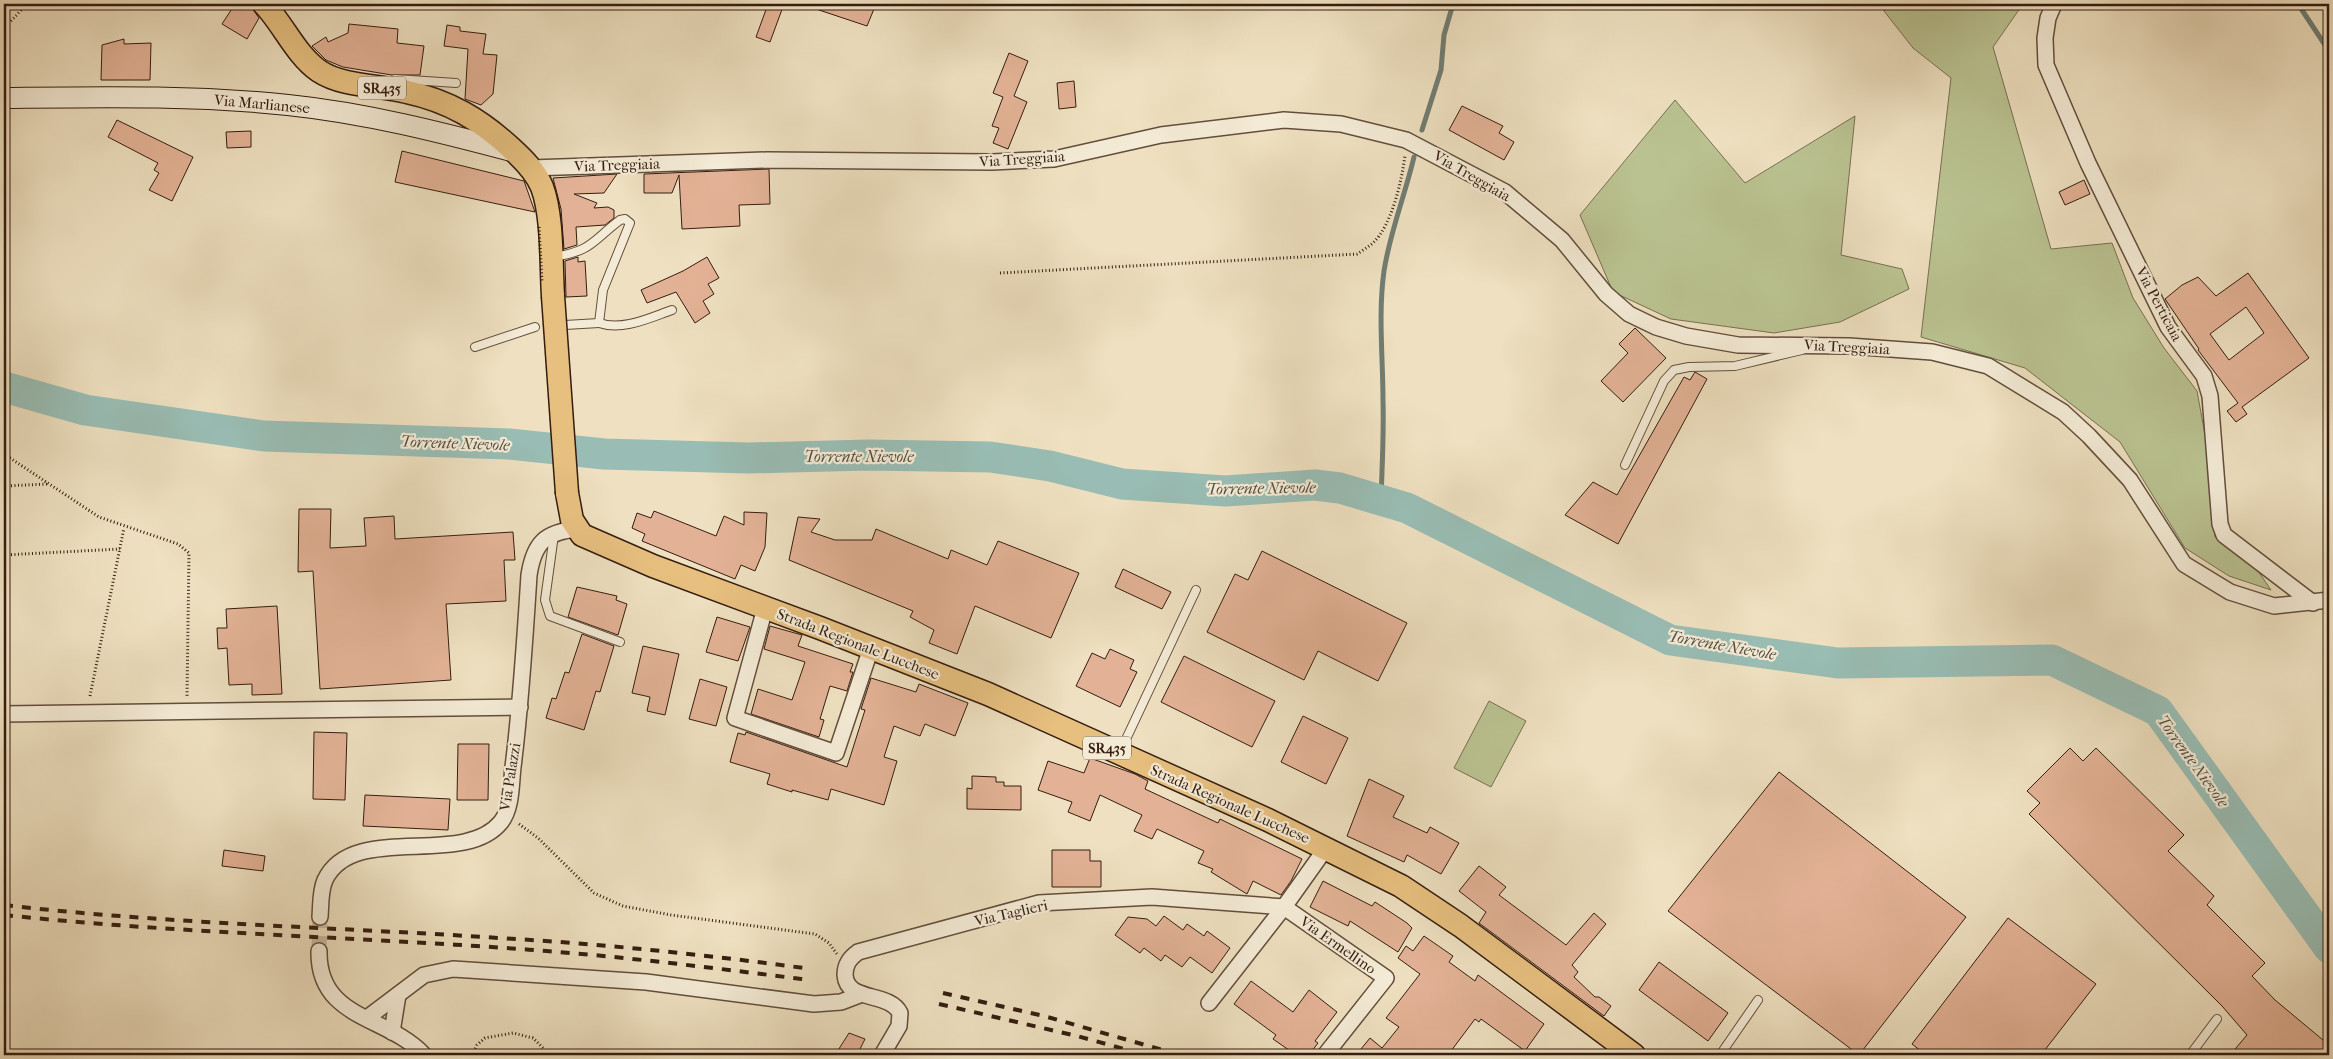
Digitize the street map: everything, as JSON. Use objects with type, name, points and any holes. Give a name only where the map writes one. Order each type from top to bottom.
[{"type":"main road","name":"SR435","points":[[264,4],[318,70],[332,78],[434,98],[477,120],[523,160],[539,181],[545,198],[551,257],[567,493],[569,511],[577,529]]},
{"type":"main road","name":"Strada Regionale Lucchese","points":[[577,529],[582,535],[653,566],[988,694],[1326,848],[1401,886],[1431,905],[1634,1055]]},
{"type":"street","name":"Via Perticaia","points":[[2054,4],[2048,18],[2045,38],[2046,65],[2088,163],[2168,327],[2204,376],[2210,396],[2220,524],[2224,535],[2313,603]]},
{"type":"street","name":"Via Marlianese","points":[[4,98],[164,97],[288,105],[394,122],[523,160]]},
{"type":"street","name":"Via Treggiaia","points":[[523,160],[992,162],[1054,159],[1161,135],[1284,120],[1341,124],[1406,140],[1505,192],[1562,240],[1606,294],[1629,314],[1656,327],[1679,334],[1738,345],[1818,345],[1932,352],[1988,366],[2063,412],[2089,436],[2130,480],[2184,564],[2230,592],[2274,606],[2329,600]]},
{"type":"street","points":[[554,534],[577,529]]},
{"type":"street","name":"Via Palazzi","points":[[320,917],[324,882],[339,862],[370,850],[466,841],[497,826],[502,821],[508,806],[520,707],[531,565],[540,543],[554,534]]},
{"type":"street","points":[[765,608],[736,718],[836,753],[870,648]]},
{"type":"street","points":[[4,714],[188,710],[520,707]]},
{"type":"street","name":"Via Ermellino","points":[[1209,1003],[1284,907],[1326,848]]},
{"type":"street","name":"Via Taglieri","points":[[848,962],[858,952],[866,948],[1039,903],[1152,897],[1284,907]]},
{"type":"street","name":"Via Ermellino","points":[[1284,907],[1386,978],[1325,1055]]},
{"type":"street","points":[[319,951],[321,975],[327,989],[339,1001],[392,1032],[424,1055]]},
{"type":"street","points":[[848,962],[845,968],[847,983],[853,991],[891,1004],[900,1013],[899,1026],[882,1055]]},
{"type":"street","points":[[367,1018],[424,976],[453,969],[646,982],[814,1004],[841,1002],[862,994]]},
{"type":"street","points":[[392,1032],[398,995]]},
{"type":"lane","points":[[350,81],[358,77],[378,78]]},
{"type":"lane","points":[[388,79],[456,83]]},
{"type":"lane","points":[[551,257],[580,251],[589,247],[620,220],[625,219],[630,223],[603,290],[599,323]]},
{"type":"lane","points":[[565,325],[599,323],[609,326],[628,324],[672,310]]},
{"type":"lane","points":[[475,347],[535,327]]},
{"type":"lane","points":[[1626,466],[1664,381],[1674,370],[1690,367],[1735,366],[1786,356],[1818,345]]},
{"type":"lane","points":[[554,534],[545,600],[550,616],[620,642]]},
{"type":"lane","points":[[1119,754],[1196,590]]},
{"type":"lane","points":[[1720,1055],[1758,1000]]},
{"type":"lane","points":[[2190,1055],[2217,1019]]},
{"type":"path","points":[[4,21],[11,21],[26,5]]},
{"type":"path","points":[[1000,273],[1357,254],[1374,242],[1388,218],[1402,178],[1406,140]]},
{"type":"path","points":[[4,454],[99,517],[124,528],[178,544],[189,552],[188,710]]},
{"type":"path","points":[[4,486],[49,484]]},
{"type":"path","points":[[90,696],[124,528]]},
{"type":"path","points":[[4,555],[120,549]]},
{"type":"path","points":[[508,806],[516,822],[538,838],[594,893],[623,906],[672,915],[815,934],[829,943],[835,953],[848,962]]},
{"type":"path","points":[[472,1055],[477,1045],[485,1038],[513,1033],[533,1038],[550,1055]]},
{"type":"green space","points":[[1888,4],[2023,4],[1993,47],[2051,249],[2112,243],[2133,298],[2164,348],[2197,391],[2210,462],[2215,537],[2258,571],[2271,590],[2229,576],[2185,548],[2120,442],[2025,368],[1921,337],[1951,78],[1913,48],[1884,11]]},
{"type":"green space","points":[[1675,100],[1745,183],[1855,116],[1841,255],[1902,269],[1909,289],[1840,322],[1774,333],[1671,319],[1613,292],[1580,215]]},
{"type":"green space","points":[[1489,701],[1526,721],[1491,787],[1454,768]]},
{"type":"building","points":[[235,4],[249,4],[259,18],[247,39],[222,24]]},
{"type":"building","points":[[768,4],[784,4],[770,42],[756,37]]},
{"type":"building","points":[[808,4],[876,4],[867,26],[807,6]]},
{"type":"building","points":[[349,24],[398,29],[397,43],[424,46],[420,75],[392,75],[343,67],[326,60],[312,46],[326,37],[328,42],[348,33]]},
{"type":"building","points":[[447,25],[460,27],[460,31],[486,34],[483,54],[497,55],[493,94],[481,105],[465,99],[468,49],[444,46]]},
{"type":"building","points":[[124,39],[124,44],[151,43],[150,80],[101,80],[102,45]]},
{"type":"building","points":[[1009,53],[1028,61],[1014,96],[1027,102],[1008,149],[993,143],[999,128],[992,126],[1003,97],[993,93]]},
{"type":"building","points":[[1074,81],[1076,107],[1059,109],[1057,83]]},
{"type":"building","points":[[1462,106],[1503,126],[1499,133],[1514,142],[1504,160],[1449,130]]},
{"type":"building","points":[[117,120],[193,157],[172,201],[149,190],[159,173],[154,170],[158,163],[108,137]]},
{"type":"building","points":[[251,131],[251,147],[227,148],[226,132]]},
{"type":"building","points":[[402,151],[524,181],[535,212],[395,182]]},
{"type":"building","points":[[769,169],[770,204],[739,205],[740,226],[682,229],[679,175],[672,193],[644,193],[644,174]]},
{"type":"building","points":[[617,174],[604,193],[574,194],[597,203],[594,208],[608,207],[614,210],[614,218],[605,225],[576,227],[577,245],[564,249],[561,209],[553,178]]},
{"type":"building","points":[[2084,180],[2090,194],[2065,205],[2059,192]]},
{"type":"building","points":[[578,257],[578,262],[585,261],[587,296],[566,297],[565,261]]},
{"type":"building","points":[[707,257],[719,278],[708,284],[714,294],[703,301],[710,313],[695,323],[676,292],[647,303],[641,290],[683,271]]},
{"type":"building","points":[[2248,273],[2309,358],[2242,407],[2247,414],[2236,422],[2227,411],[2238,403],[2198,350],[2165,299],[2182,285],[2198,277],[2216,296]],"holes":[[[2246,307],[2264,333],[2229,360],[2210,334]]]},
{"type":"building","points":[[1635,328],[1666,358],[1623,402],[1601,381],[1628,353],[1619,344]]},
{"type":"building","points":[[1695,372],[1707,379],[1618,544],[1565,515],[1593,482],[1617,495],[1684,377],[1690,380]]},
{"type":"building","points":[[299,509],[331,509],[330,548],[366,546],[364,518],[394,516],[395,539],[513,532],[515,560],[504,560],[506,601],[446,604],[451,680],[320,689],[313,571],[298,572]]},
{"type":"building","points":[[654,511],[716,536],[724,516],[744,525],[744,512],[767,513],[765,547],[755,571],[741,565],[735,579],[642,541],[645,534],[632,528],[637,513],[651,518]]},
{"type":"building","points":[[798,517],[820,519],[811,532],[835,540],[872,540],[876,529],[948,559],[951,550],[987,565],[998,541],[1079,573],[1051,638],[975,606],[957,654],[929,643],[934,630],[910,617],[913,611],[789,560]]},
{"type":"building","points":[[1262,551],[1407,623],[1378,681],[1318,651],[1304,680],[1207,632],[1235,574],[1248,580]]},
{"type":"building","points":[[1123,569],[1171,592],[1162,609],[1115,587]]},
{"type":"building","points":[[577,587],[617,596],[616,600],[627,604],[618,635],[568,617]]},
{"type":"building","points":[[277,606],[282,694],[252,695],[252,684],[229,685],[227,648],[218,649],[217,628],[227,628],[226,609]]},
{"type":"building","points":[[717,617],[750,627],[738,661],[706,652]]},
{"type":"building","points":[[770,626],[802,635],[798,646],[853,664],[850,672],[853,672],[847,691],[830,686],[820,719],[824,720],[819,737],[751,714],[758,689],[792,700],[805,662],[764,649]]},
{"type":"building","points":[[582,634],[614,646],[600,692],[596,691],[584,730],[546,718],[552,698],[556,699],[565,672],[569,673]]},
{"type":"building","points":[[643,646],[679,654],[665,715],[647,711],[650,697],[632,693]]},
{"type":"building","points":[[1110,649],[1134,660],[1130,669],[1137,672],[1120,707],[1076,686],[1092,653],[1105,659]]},
{"type":"building","points":[[1184,656],[1275,701],[1252,747],[1161,702]]},
{"type":"building","points":[[871,678],[916,692],[919,684],[968,703],[955,736],[925,724],[920,736],[894,726],[884,757],[897,761],[884,805],[831,789],[828,800],[792,790],[792,792],[767,784],[770,774],[730,762],[738,733],[745,735],[746,732],[847,767],[865,710],[861,709]]},
{"type":"building","points":[[700,679],[727,687],[716,726],[689,719]]},
{"type":"building","points":[[1303,716],[1348,738],[1326,784],[1281,762]]},
{"type":"building","points":[[314,732],[347,733],[345,800],[313,799]]},
{"type":"building","points":[[458,744],[489,744],[488,800],[457,800]]},
{"type":"building","points":[[2070,748],[2083,761],[2096,748],[2184,835],[2168,851],[2214,896],[2207,905],[2265,963],[2252,976],[2275,1000],[2329,1045],[2329,1055],[2230,1055],[2247,1035],[2222,1006],[2029,814],[2040,803],[2027,791]]},
{"type":"building","points":[[1090,758],[1135,774],[1148,781],[1145,789],[1218,823],[1220,819],[1302,859],[1291,881],[1281,895],[1253,881],[1247,894],[1211,872],[1213,869],[1198,863],[1204,851],[1157,829],[1152,839],[1134,831],[1142,815],[1100,795],[1090,821],[1068,812],[1072,802],[1038,790],[1048,761],[1084,773]]},
{"type":"building","points":[[1779,772],[1966,917],[1859,1055],[1668,911]]},
{"type":"building","points":[[972,776],[996,777],[996,782],[1004,782],[1004,786],[1021,786],[1021,810],[967,809],[967,788],[972,789]]},
{"type":"building","points":[[1369,779],[1404,796],[1393,817],[1427,833],[1430,827],[1459,843],[1441,874],[1407,855],[1404,862],[1347,836]]},
{"type":"building","points":[[365,795],[450,799],[448,830],[363,826]]},
{"type":"building","points":[[224,850],[265,856],[263,871],[222,866]]},
{"type":"building","points":[[1052,850],[1090,850],[1090,861],[1101,861],[1101,887],[1052,887]]},
{"type":"building","points":[[1479,866],[1506,887],[1499,895],[1566,945],[1594,913],[1606,924],[1572,965],[1578,972],[1574,977],[1595,997],[1599,997],[1611,1006],[1604,1016],[1479,923],[1486,912],[1459,891]]},
{"type":"building","points":[[1323,881],[1372,906],[1375,902],[1407,923],[1412,928],[1398,952],[1350,921],[1348,926],[1310,907]]},
{"type":"building","points":[[1164,916],[1183,930],[1187,924],[1204,936],[1207,931],[1230,948],[1212,973],[1190,957],[1182,967],[1165,955],[1161,961],[1144,948],[1140,953],[1115,935],[1128,917],[1147,919],[1156,926]]},
{"type":"building","points":[[2008,918],[2096,984],[2041,1055],[1926,1055],[1912,1044]]},
{"type":"building","points":[[1424,936],[1453,956],[1449,962],[1475,981],[1478,975],[1544,1024],[1525,1051],[1481,1019],[1479,1022],[1475,1019],[1448,1055],[1356,1055],[1370,1038],[1382,1048],[1399,1027],[1386,1018],[1420,974],[1398,958],[1406,946],[1413,951]]},
{"type":"building","points":[[1659,962],[1728,1013],[1708,1041],[1639,990]]},
{"type":"building","points":[[1251,981],[1293,1012],[1309,990],[1337,1012],[1315,1041],[1318,1043],[1309,1055],[1296,1055],[1273,1039],[1276,1035],[1234,1004]]},
{"type":"building","points":[[849,1033],[865,1039],[857,1055],[835,1055]]},
{"type":"waterway","points":[[1422,130],[1441,70],[1444,35],[1453,4]]},
{"type":"waterway","points":[[2298,4],[2329,51]]},
{"type":"waterway","points":[[1381,500],[1383,426],[1382,287],[1390,242],[1414,157]]},
{"type":"waterway","name":"Torrente Nievole","points":[[4,387],[85,410],[264,436],[509,444],[604,454],[748,458],[869,455],[990,457],[1050,466],[1122,484],[1225,491],[1315,485],[1340,488],[1407,508],[1670,640],[1838,663],[2052,660],[2158,711],[2329,948]]},
{"type":"tunnel","points":[[319,951],[320,917]]},
{"type":"railway","points":[[4,905],[127,917],[578,943],[811,969]]},
{"type":"railway","points":[[4,915],[216,932],[429,943],[571,953],[809,980]]},
{"type":"railway","points":[[943,993],[1044,1016],[1180,1055]]},
{"type":"railway","points":[[939,1004],[1077,1036],[1146,1055]]}]
